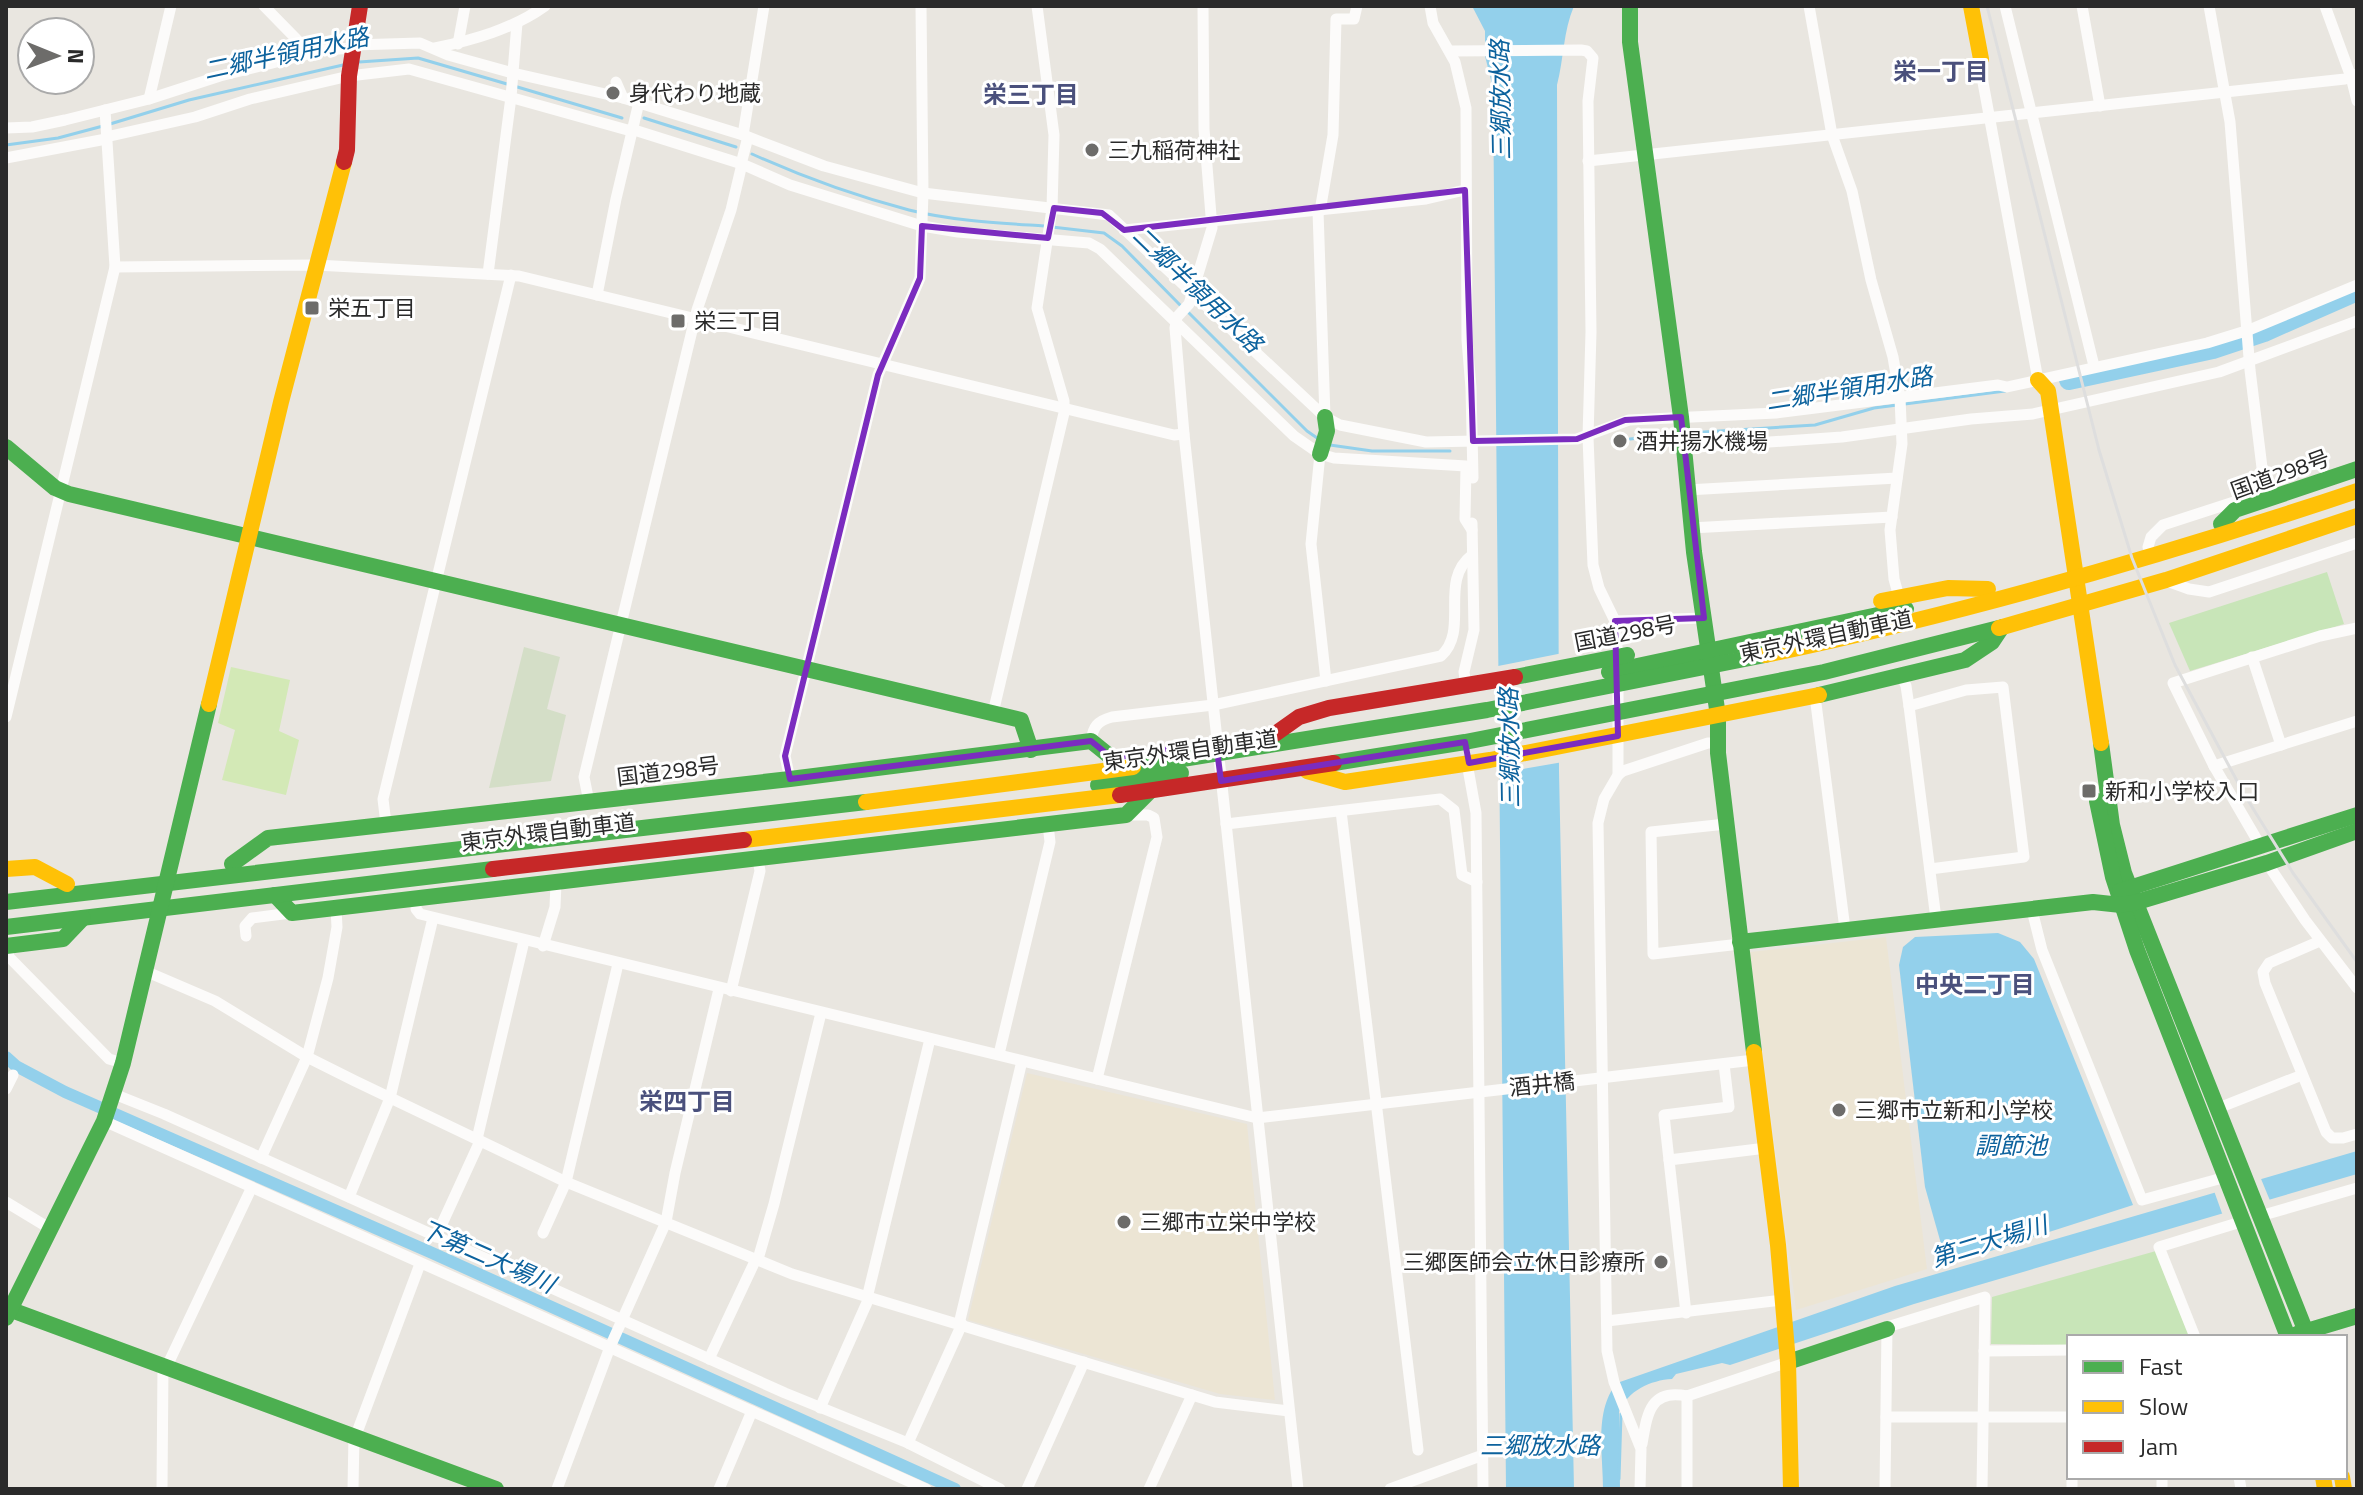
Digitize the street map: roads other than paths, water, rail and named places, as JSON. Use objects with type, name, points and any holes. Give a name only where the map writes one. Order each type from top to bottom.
[{"type":"main road","points":[[360,6],[349,76],[347,150],[249,537],[123,1063],[104,1121],[7,1312],[165,1365],[496,1489]]},
{"type":"main road","points":[[1630,6],[1630,42],[1681,419],[1691,528],[1718,716],[1726,824],[1766,1148],[1788,1359],[1791,1489]]},
{"type":"main road","points":[[1971,6],[1981,59]]},
{"type":"main road","points":[[2038,380],[2048,391],[2079,605],[2075,622],[2100,827],[2187,1084],[2307,1334],[2357,1316]]},
{"type":"main road","points":[[1320,454],[1327,431],[1325,417]]},
{"type":"main road","points":[[6,447],[61,491],[1021,720],[1031,750]]},
{"type":"main road","name":"国道298号","points":[[2221,524],[2235,510],[2357,469]]},
{"type":"main road","name":"国道298号","points":[[1275,734],[1299,717],[1329,708],[1471,690],[1948,600],[2074,569],[2356,480]]},
{"type":"main road","name":"東京外環自動車道","points":[[6,902],[984,786],[1289,744],[1471,713],[1817,644],[2057,585],[2183,549],[2357,491]]},
{"type":"main road","name":"東京外環自動車道","points":[[6,919],[975,801],[1284,760],[1464,729],[1814,662],[1975,625],[2186,565],[2357,507]]},
{"type":"main road","points":[[6,927],[1149,792],[1465,742],[1824,672],[1956,639],[2166,580],[2357,516]]},
{"type":"main road","points":[[2230,560],[2254,559],[2357,528]]},
{"type":"main road","name":"国道298号","points":[[6,894],[169,870],[990,775],[1275,734],[1919,591],[1960,586],[1988,589]]},
{"type":"main road","points":[[1299,769],[1345,782],[1490,760],[1635,733],[1815,696],[1965,660],[1992,642],[2002,627]]},
{"type":"main road","points":[[1091,741],[1112,758]]},
{"type":"main road","name":"国道298号","points":[[232,864],[268,838],[790,779],[1091,741]]},
{"type":"main road","points":[[275,895],[292,913],[758,860],[1126,815],[1149,792]]},
{"type":"main road","points":[[2126,897],[2260,845],[2357,815]]},
{"type":"main road","points":[[1740,943],[2126,897],[2267,863],[2357,831]]},
{"type":"main road","points":[[8,865],[35,867],[67,884]]},
{"type":"main road","points":[[2126,897],[2216,1109],[2232,1178]]},
{"type":"main road","points":[[7,946],[63,939],[83,918]]},
{"type":"main road","points":[[2251,1216],[2287,1335]]},
{"type":"main road","points":[[1788,1359],[1887,1329]]},
{"type":"street","points":[[149,99],[171,6]]},
{"type":"street","points":[[264,6],[311,54]]},
{"type":"street","points":[[458,44],[465,6]]},
{"type":"street","points":[[435,48],[458,44],[517,23],[545,6]]},
{"type":"street","points":[[589,802],[584,777],[695,319],[731,210],[742,164],[764,6]]},
{"type":"street","points":[[790,779],[785,756],[881,364],[918,287],[923,193],[921,6]]},
{"type":"street","points":[[993,713],[1064,408],[1037,308],[1052,209],[1054,135],[1037,6]]},
{"type":"street","points":[[1203,6],[1204,129],[1212,228],[1191,299],[1176,320],[1184,434],[1216,742],[1298,1489]]},
{"type":"street","points":[[1325,417],[1319,211],[1333,135],[1336,19],[1354,19],[1357,6]]},
{"type":"street","points":[[1430,6],[1433,23],[1450,51],[1464,94],[1467,340],[1478,441],[1472,530],[1474,630],[1464,672],[1471,690]]},
{"type":"street","points":[[1809,6],[1832,135],[1852,191],[1871,280],[1893,357],[1900,398],[1902,429],[1891,546],[1899,597]]},
{"type":"street","points":[[2005,6],[2094,366]]},
{"type":"street","points":[[2082,6],[2100,106]]},
{"type":"street","points":[[2209,6],[2226,93],[2265,492]]},
{"type":"street","points":[[2325,6],[2354,76],[2357,101]]},
{"type":"street","points":[[488,274],[511,97],[517,23]]},
{"type":"street","points":[[6,128],[32,127],[105,110],[220,76],[338,47],[410,42],[513,73],[639,102],[745,136],[824,166],[923,193],[1109,215],[1191,299],[1325,417],[1340,425],[1387,433],[1405,440],[1583,438],[1625,420],[1776,413],[1998,385],[2007,387],[2207,343],[2249,330],[2357,285]]},
{"type":"street","points":[[1450,51],[1587,51],[1593,58],[1588,101],[1591,342],[1583,438],[1594,574],[1615,621],[1617,639],[1618,775]]},
{"type":"street","points":[[1981,59],[2038,380]]},
{"type":"street","points":[[6,158],[195,117],[250,99],[349,76],[415,68],[742,164],[790,185],[922,226],[1089,243],[1100,249],[1176,320],[1294,436],[1320,454],[1334,458],[1466,466],[1465,519],[1472,530]]},
{"type":"street","points":[[1588,161],[2226,93],[2354,76]]},
{"type":"street","points":[[616,82],[623,98]]},
{"type":"street","points":[[597,295],[639,102]]},
{"type":"street","points":[[6,717],[115,267],[105,110]]},
{"type":"street","points":[[1124,230],[1426,199],[1465,190]]},
{"type":"street","points":[[115,267],[316,265],[511,275],[1174,435],[1184,434]]},
{"type":"street","points":[[386,824],[383,799],[511,275]]},
{"type":"street","points":[[1683,446],[1813,440],[2033,414],[2193,378],[2357,321]]},
{"type":"street","points":[[1320,454],[1311,544],[1326,681]]},
{"type":"street","points":[[2148,547],[2151,537],[2163,525],[2357,459]]},
{"type":"street","points":[[1687,490],[1897,478]]},
{"type":"street","points":[[1691,528],[1892,517]]},
{"type":"street","points":[[2166,580],[2189,589],[2209,592],[2357,543]]},
{"type":"street","points":[[1091,741],[1093,731],[1102,719],[1213,705],[1441,656],[1451,646],[1453,638],[1459,565],[1472,555]]},
{"type":"street","points":[[1615,621],[1704,618]]},
{"type":"street","points":[[2260,845],[2214,766],[2173,683],[2320,636],[2357,628]]},
{"type":"street","points":[[2252,657],[2281,745]]},
{"type":"street","points":[[1902,676],[1909,706],[1936,919]]},
{"type":"street","points":[[1909,706],[1966,690],[2003,687],[2024,857],[1930,869]]},
{"type":"street","points":[[1815,696],[1845,929]]},
{"type":"street","points":[[2214,766],[2357,721]]},
{"type":"street","points":[[1465,742],[1475,799],[1483,1489]]},
{"type":"street","points":[[1641,1449],[1614,1382],[1607,1351],[1596,1078],[1598,823],[1604,799],[1623,771],[1718,743]]},
{"type":"street","points":[[1226,824],[1440,799],[1454,810],[1462,875],[1477,882]]},
{"type":"street","points":[[1341,811],[1418,1450]]},
{"type":"street","points":[[1097,1079],[1157,837],[1154,818],[1126,815]]},
{"type":"street","points":[[999,1054],[1050,842],[1048,824]]},
{"type":"street","points":[[1726,824],[1651,832],[1653,954],[1740,943]]},
{"type":"street","points":[[557,1489],[610,1347],[666,1222],[675,1173],[760,871],[758,860]]},
{"type":"street","points":[[2267,863],[2320,941],[2357,988]]},
{"type":"street","points":[[543,946],[555,907],[556,883]]},
{"type":"street","points":[[416,900],[416,909],[420,914],[433,918],[1257,1118]]},
{"type":"street","points":[[261,1158],[307,1057],[328,978],[337,927],[336,909]]},
{"type":"street","points":[[2032,910],[2042,950],[2142,1200],[2232,1178]]},
{"type":"street","points":[[246,936],[245,926],[252,918],[292,913]]},
{"type":"street","points":[[349,1197],[390,1098],[433,918]]},
{"type":"street","points":[[436,1237],[478,1140],[524,941]]},
{"type":"street","points":[[2320,941],[2269,963],[2263,972],[2265,983],[2326,1132],[2332,1138],[2357,1134]]},
{"type":"street","points":[[7,946],[9,957],[98,1048],[109,1059],[123,1063]]},
{"type":"street","points":[[543,1233],[566,1182],[618,964]]},
{"type":"street","points":[[145,971],[231,1009],[307,1057],[566,1182],[792,1274],[1215,1402],[1289,1411]]},
{"type":"street","points":[[709,1359],[757,1259],[821,1013]]},
{"type":"street","points":[[820,1408],[868,1298],[930,1039]]},
{"type":"street","name":"酒井橋","points":[[1257,1118],[1754,1060]]},
{"type":"street","points":[[908,1443],[960,1324],[1022,1061]]},
{"type":"street","points":[[1686,1313],[1664,1115],[1729,1107],[1724,1064]]},
{"type":"street","points":[[6,1089],[13,1075]]},
{"type":"street","points":[[2216,1109],[2302,1075]]},
{"type":"street","points":[[114,1094],[820,1408],[908,1443],[1000,1489]]},
{"type":"street","points":[[104,1121],[926,1489]]},
{"type":"street","points":[[1669,1160],[1766,1148]]},
{"type":"street","points":[[2194,1335],[2159,1247],[2251,1216],[2357,1188]]},
{"type":"street","points":[[162,1489],[165,1365],[251,1189]]},
{"type":"street","points":[[6,1202],[49,1228]]},
{"type":"street","points":[[353,1489],[355,1435],[420,1264]]},
{"type":"street","points":[[1885,1489],[1887,1329],[1985,1297],[1982,1489]]},
{"type":"street","points":[[1607,1321],[1782,1300]]},
{"type":"street","points":[[1984,1351],[2067,1350]]},
{"type":"street","points":[[1607,1351],[1622,1356]]},
{"type":"street","points":[[1640,1489],[1641,1449],[1649,1407],[1657,1400],[1687,1396],[1788,1359]]},
{"type":"street","points":[[1027,1489],[1084,1362]]},
{"type":"street","points":[[1149,1489],[1192,1395]]},
{"type":"street","points":[[1687,1396],[1687,1489]]},
{"type":"street","points":[[719,1489],[752,1411]]},
{"type":"street","points":[[1886,1417],[2067,1417]]},
{"type":"street","points":[[1390,1489],[1483,1455]]},
{"type":"water","name":"三郷放水路","points":[[1472,6],[1574,6],[1557,85],[1559,771],[1574,1489],[1506,1489],[1493,88],[1485,56],[1485,31]]},
{"type":"water","name":"調節池","points":[[1998,933],[2020,942],[2034,959],[2133,1205],[1947,1265],[1925,1187],[1899,965],[1903,947],[1915,937]]},
{"type":"water","points":[[2357,1151],[2357,1174],[1914,1304],[1730,1365],[1722,1363],[1648,1384],[1628,1398],[1619,1412],[1620,1489],[1603,1489],[1602,1419],[1617,1383],[1895,1286]]},
{"type":"waterway","name":"二郷半領用水路","points":[[359,62],[418,58],[507,84]]},
{"type":"waterway","name":"二郷半領用水路","points":[[110,124],[189,100],[343,65]]},
{"type":"waterway","name":"二郷半領用水路","points":[[514,86],[622,118]]},
{"type":"waterway","name":"二郷半領用水路","points":[[644,118],[736,147]]},
{"type":"waterway","name":"二郷半領用水路","points":[[6,145],[58,138],[103,126]]},
{"type":"waterway","name":"二郷半領用水路","points":[[752,154],[829,185],[909,210],[959,219],[1044,226]]},
{"type":"waterway","name":"二郷半領用水路","points":[[1052,227],[1104,233],[1122,246],[1182,307]]},
{"type":"waterway","name":"二郷半領用水路","points":[[2069,380],[2213,349],[2264,332],[2357,291]]},
{"type":"waterway","name":"二郷半領用水路","points":[[1188,312],[1307,431],[1320,440]]},
{"type":"waterway","name":"二郷半領用水路","points":[[1688,433],[1815,425],[1874,408],[2005,391]]},
{"type":"waterway","name":"二郷半領用水路","points":[[1630,439],[1677,434]]},
{"type":"waterway","name":"二郷半領用水路","points":[[1330,445],[1372,451],[1450,451]]},
{"type":"waterway","name":"下第二大場川","points":[[6,1057],[16,1066],[65,1092],[430,1252],[955,1489]]},
{"type":"waterway","points":[[1619,1479],[1621,1414]]},
{"type":"railway","points":[[1987,6],[2099,450],[2132,558],[2175,665],[2244,794],[2293,873],[2357,962]]},
{"type":"place","name":"身代わり地蔵","points":[[613,93]]},
{"type":"place","name":"三九稲荷神社","points":[[1092,150]]},
{"type":"place","name":"栄五丁目","points":[[312,308]]},
{"type":"place","name":"栄三丁目","points":[[678,321]]},
{"type":"place","name":"酒井揚水機場","points":[[1620,441]]},
{"type":"place","name":"新和小学校入口","points":[[2089,791]]},
{"type":"place","name":"三郷市立新和小学校","points":[[1839,1110]]},
{"type":"place","name":"三郷市立栄中学校","points":[[1124,1222]]},
{"type":"place","name":"三郷医師会立休日診療所","points":[[1661,1262]]},
{"type":"district","name":"栄一丁目","points":[[1941,71]]},
{"type":"district","name":"栄三丁目","points":[[1031,94]]},
{"type":"district","name":"中央二丁目","points":[[1975,984]]},
{"type":"district","name":"栄四丁目","points":[[687,1101]]},
{"type":"water label","name":"第二大場川","points":[[1989,1241]]}]
